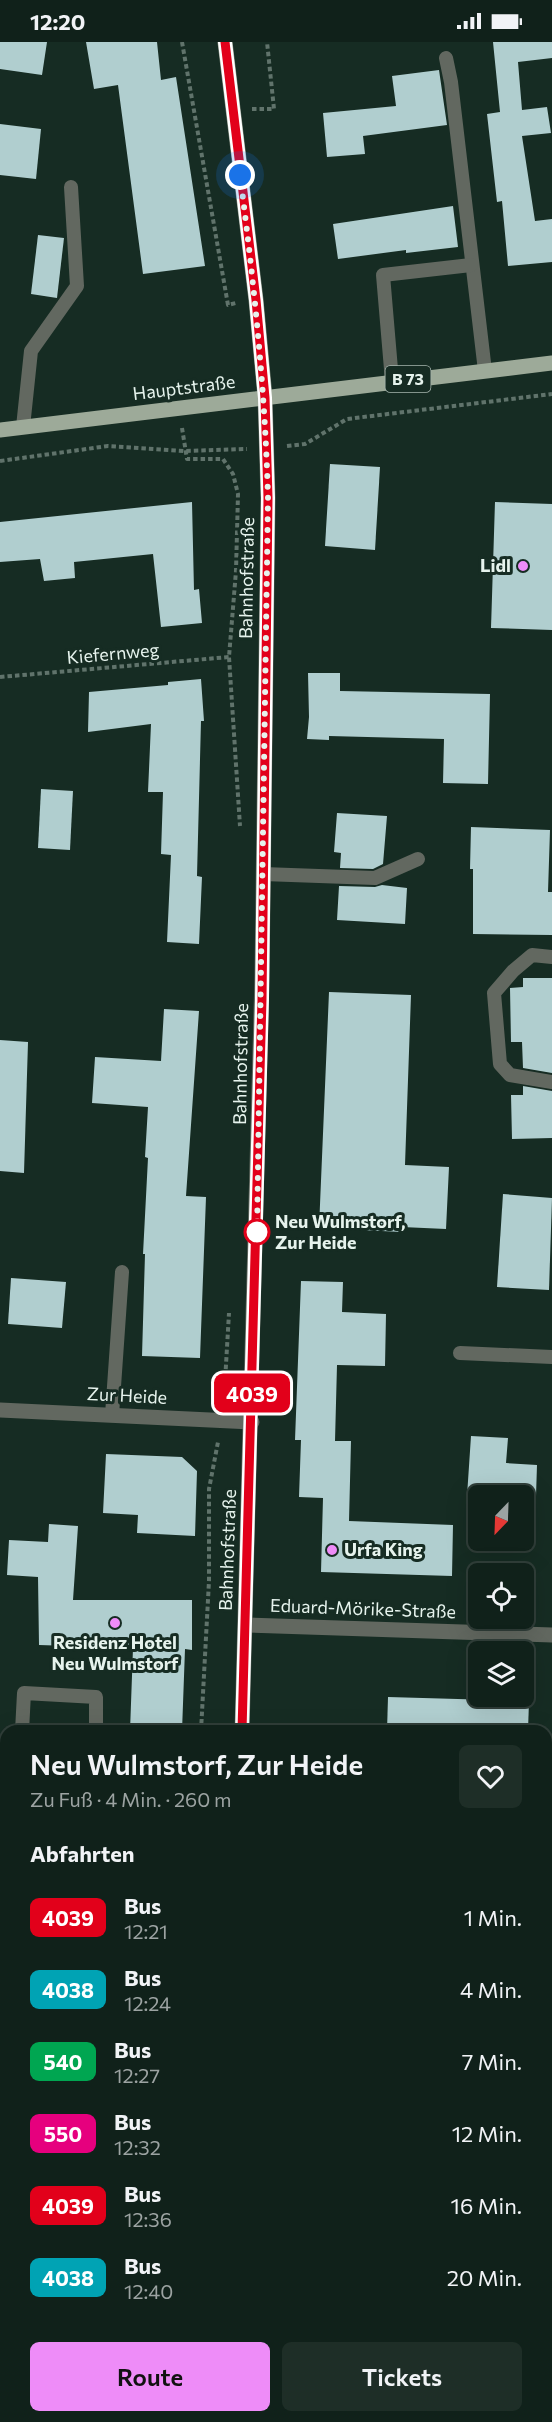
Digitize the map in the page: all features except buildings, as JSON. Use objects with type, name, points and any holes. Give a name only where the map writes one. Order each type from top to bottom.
[{"type":"main road","points":[[225,42],[256,300],[265,398]]},
{"type":"main road","name":"Hauptstraße","points":[[0,430],[552,363]]},
{"type":"street","name":"Bahnhofstraße","points":[[242,1725],[252,1422],[263,874],[268,498],[265,398]]},
{"type":"street","name":"Zur Heide","points":[[0,1410],[252,1422]]},
{"type":"street","name":"Eduard-Mörike-Straße","points":[[246,1625],[552,1635]]},
{"type":"lane","points":[[446,58],[451,82],[484,371]]},
{"type":"lane","points":[[23,427],[31,351],[77,286],[70,187]]},
{"type":"lane","points":[[392,381],[383,275],[471,264]]},
{"type":"lane","points":[[263,874],[375,879],[418,859]]},
{"type":"lane","points":[[552,957],[532,956],[513,970],[494,993],[500,1064],[510,1075],[552,1082]]},
{"type":"lane","points":[[112,1415],[122,1272]]},
{"type":"lane","points":[[460,1353],[552,1357]]},
{"type":"lane","points":[[22,1725],[24,1693],[96,1697],[96,1725]]},
{"type":"path","points":[[182,42],[228,305],[256,300]]},
{"type":"path","points":[[232,109],[274,109],[267,42]]},
{"type":"path","points":[[179,408],[187,459],[223,459],[233,474],[238,495],[236,571],[229,657],[240,830]]},
{"type":"path","name":"Kiefernweg","points":[[0,677],[229,657]]},
{"type":"path","points":[[201,1725],[209,1581],[209,1489],[222,1420],[230,1301]]},
{"type":"bus line","name":"4039","points":[[225,42],[256,300],[265,398],[268,498],[262,999],[242,1725]]},
{"type":"place","name":"Lidl","points":[[523,566]]},
{"type":"place","name":"Neu Wulmstorf, Zur Heide","points":[[257,1232]]},
{"type":"place","name":"Urfa King","points":[[332,1550]]},
{"type":"place","name":"Residenz Hotel Neu Wulmstorf","points":[[115,1623]]},
{"type":"route","points":[[240,175],[256,300],[265,398],[268,498],[257,1234],[257,1232]]}]
